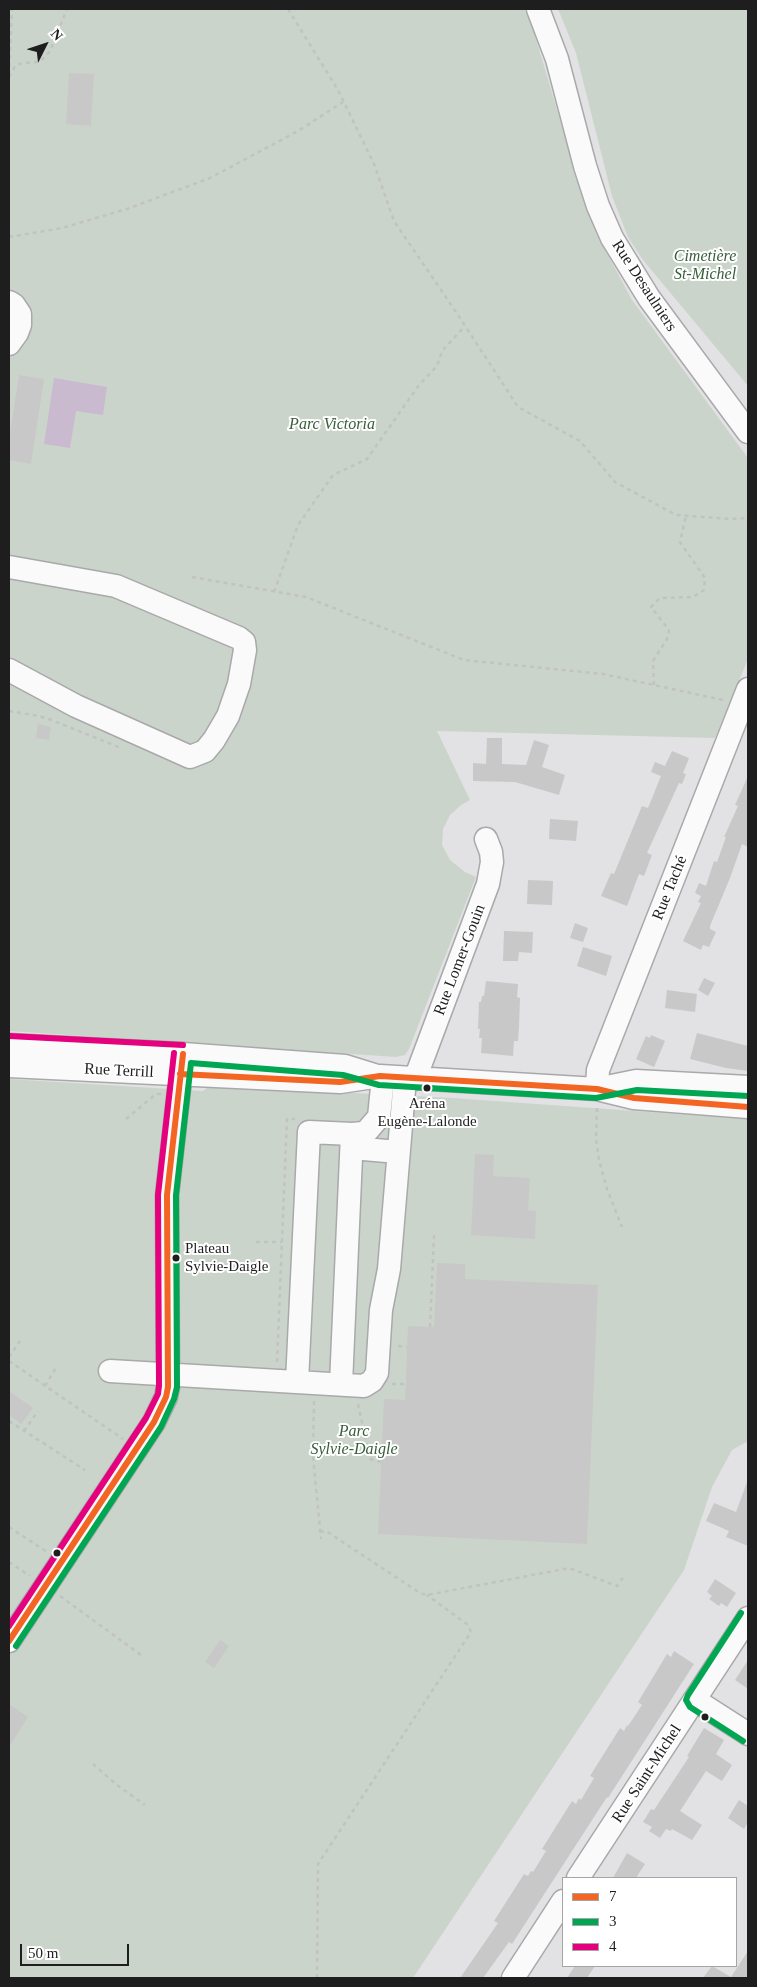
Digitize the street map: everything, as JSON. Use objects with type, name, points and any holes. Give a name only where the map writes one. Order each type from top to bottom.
[{"type":"street","name":"Rue Desaulniers","points":[[538,9],[557,59],[598,206],[612,238],[649,298],[748,432]]},
{"type":"street","points":[[9,302],[14,305],[20,314],[20,325],[9,344]]},
{"type":"street","points":[[9,567],[116,586],[239,638],[244,642],[245,650],[239,684],[228,716],[205,751],[190,757],[76,706],[9,670]]},
{"type":"street","name":"Rue Taché","points":[[597,1090],[598,1070],[748,688]]},
{"type":"street","name":"Rue Lomer-Gouin","points":[[396,1077],[488,884],[492,862],[491,852],[486,839]]},
{"type":"street","name":"Rue Terrill","points":[[9,1045],[180,1074]]},
{"type":"street","name":"Rue Terrill","points":[[9,1066],[340,1082],[396,1077],[597,1090],[634,1098],[748,1107]]},
{"type":"street","points":[[9,1641],[137,1448],[160,1412],[166,1397],[167,1195],[180,1074]]},
{"type":"street","points":[[352,1141],[367,1131],[379,1116],[396,1077]]},
{"type":"street","points":[[110,1371],[364,1386],[372,1381],[377,1373],[381,1310],[389,1269],[398,1152],[396,1077]]},
{"type":"street","name":"Rue Terrill","points":[[597,1090],[636,1080],[748,1087]]},
{"type":"street","points":[[306,1382],[309,1132],[398,1152]]},
{"type":"street","points":[[347,1385],[352,1141]]},
{"type":"street","name":"Rue Saint-Michel","points":[[579,1877],[748,1618]]},
{"type":"street","points":[[695,1700],[748,1734]]},
{"type":"street","points":[[513,1978],[562,1904]]},
{"type":"path","points":[[9,76],[12,9]]},
{"type":"path","points":[[9,76],[14,66],[22,63],[38,62],[44,58],[50,51],[67,9]]},
{"type":"path","points":[[288,9],[344,102],[374,164],[394,222],[466,326],[518,407],[580,441],[615,482],[676,515],[732,520],[748,518]]},
{"type":"path","points":[[9,237],[62,228],[127,209],[210,178],[298,131],[344,102]]},
{"type":"path","points":[[274,592],[298,525],[333,475],[367,459],[419,384],[437,366],[442,351],[466,326]]},
{"type":"path","points":[[654,685],[653,661],[669,630],[651,607],[660,598],[693,597],[704,590],[705,578],[680,542],[686,516]]},
{"type":"path","points":[[192,577],[306,598],[464,660],[603,674],[730,701]]},
{"type":"path","points":[[9,711],[54,720],[122,748]]},
{"type":"path","points":[[126,1119],[180,1074]]},
{"type":"path","points":[[597,1090],[596,1139],[599,1160],[607,1189],[622,1227]]},
{"type":"path","points":[[430,1327],[434,1236],[432,1234]]},
{"type":"path","points":[[256,1242],[282,1242]]},
{"type":"path","points":[[9,1356],[20,1341]]},
{"type":"path","points":[[9,1362],[137,1448]]},
{"type":"path","points":[[45,1386],[57,1366]]},
{"type":"path","points":[[306,1382],[321,1540]]},
{"type":"path","points":[[347,1385],[370,1460],[381,1462]]},
{"type":"path","points":[[24,1431],[38,1411]]},
{"type":"path","points":[[9,1421],[85,1470]]},
{"type":"path","points":[[9,1527],[46,1551]]},
{"type":"path","points":[[320,1532],[326,1531],[420,1593],[427,1594],[568,1568],[618,1586],[624,1576]]},
{"type":"path","points":[[9,1562],[142,1655]]},
{"type":"path","points":[[317,1978],[318,1864],[471,1632],[468,1625],[427,1594]]},
{"type":"path","points":[[93,1764],[116,1785],[145,1804]]},
{"type":"green space","name":"Parc Victoria","points":[[9,9],[524,9],[531,22],[571,157],[596,233],[632,300],[748,458],[748,659],[715,738],[437,731],[470,800],[450,815],[443,829],[442,845],[450,860],[465,872],[476,877],[405,1055],[396,1057],[9,1031]]},
{"type":"green space","name":"Cimetière St-Michel","points":[[558,9],[748,9],[748,386],[643,260],[628,237],[612,196],[576,53]]},
{"type":"green space","name":"Parc Sylvie-Daigle","points":[[9,1079],[203,1091],[209,1086],[214,1086],[452,1098],[748,1119],[748,1441],[732,1450],[712,1487],[684,1570],[413,1978],[9,1978]]},
{"type":"shaded area","points":[[54,378],[107,387],[103,415],[76,411],[70,448],[44,444]]},
{"type":"building","points":[[69,73],[94,74],[91,126],[66,124]]},
{"type":"building","points":[[19,375],[44,379],[31,464],[9,460],[9,440]]},
{"type":"building","points":[[38,724],[51,727],[49,740],[36,738]]},
{"type":"building","points":[[487,738],[502,738],[502,764],[526,765],[534,740],[549,745],[542,767],[565,775],[559,795],[515,782],[473,781],[473,763],[486,764]]},
{"type":"building","points":[[672,751],[689,758],[683,773],[686,774],[682,784],[679,783],[647,853],[652,855],[644,876],[639,874],[627,906],[601,896],[611,873],[614,874],[642,806],[648,808],[661,776],[651,772],[655,762],[665,766]]},
{"type":"building","points":[[748,776],[748,847],[742,844],[710,926],[710,929],[716,932],[709,947],[703,945],[701,950],[683,941],[701,903],[698,902],[701,896],[695,893],[699,883],[706,886],[714,861],[717,862],[726,837],[724,837],[738,806],[735,805]]},
{"type":"building","points":[[550,819],[578,821],[576,841],[549,839]]},
{"type":"building","points":[[528,880],[553,881],[552,905],[527,904]]},
{"type":"building","points":[[575,923],[588,928],[583,942],[570,938]]},
{"type":"building","points":[[504,931],[533,932],[532,953],[519,952],[518,961],[503,961]]},
{"type":"building","points":[[583,947],[612,956],[606,976],[577,966]]},
{"type":"building","points":[[704,978],[715,983],[708,996],[698,990]]},
{"type":"building","points":[[486,981],[518,984],[517,997],[520,998],[519,1027],[518,1041],[514,1041],[513,1056],[481,1053],[482,1038],[479,1038],[480,1029],[478,1029],[479,1002],[481,1002],[482,996],[484,996]]},
{"type":"building","points":[[667,990],[697,994],[695,1012],[665,1008]]},
{"type":"building","points":[[697,1033],[748,1046],[748,1071],[726,1068],[690,1059]]},
{"type":"building","points":[[651,1035],[665,1041],[654,1067],[636,1059],[646,1036],[650,1038]]},
{"type":"building","points":[[475,1154],[494,1155],[493,1176],[530,1178],[528,1210],[536,1211],[535,1239],[471,1235]]},
{"type":"building","points":[[437,1263],[465,1264],[465,1279],[598,1285],[587,1544],[378,1534],[384,1399],[405,1400],[408,1326],[434,1327]]},
{"type":"building","points":[[9,1391],[33,1408],[21,1424],[9,1415]]},
{"type":"building","points":[[747,1482],[748,1546],[726,1537],[729,1531],[706,1521],[714,1503],[736,1512]]},
{"type":"building","points":[[715,1579],[736,1593],[727,1607],[721,1603],[719,1606],[709,1599],[712,1596],[707,1592]]},
{"type":"building","points":[[220,1640],[229,1646],[214,1668],[205,1662]]},
{"type":"building","points":[[674,1651],[694,1664],[608,1798],[512,1944],[509,1942],[483,1978],[460,1978],[498,1923],[494,1921],[524,1874],[528,1876],[531,1871],[533,1872],[546,1851],[542,1849],[572,1801],[576,1804],[579,1798],[581,1800],[594,1778],[590,1776],[620,1728],[624,1731],[642,1705],[638,1702],[667,1654],[671,1657]]},
{"type":"building","points":[[748,1660],[748,1689],[735,1680]]},
{"type":"building","points":[[9,1704],[28,1717],[9,1747]]},
{"type":"building","points":[[704,1728],[724,1740],[716,1754],[732,1765],[722,1781],[706,1771],[680,1811],[702,1825],[692,1840],[672,1829],[671,1831],[666,1829],[660,1838],[649,1831],[652,1827],[643,1822],[651,1809],[654,1810],[689,1757],[687,1756]]},
{"type":"building","points":[[739,1800],[748,1806],[748,1822],[744,1829],[728,1818]]},
{"type":"building","points":[[627,1853],[645,1864],[637,1877],[614,1877]]},
{"type":"building","points":[[748,1951],[748,1978],[703,1978],[711,1967],[731,1977]]},
{"type":"building","points":[[574,1967],[594,1967],[587,1978],[567,1978]]},
{"type":"transit line","name":"4","points":[[9,1036],[183,1045]]},
{"type":"transit line","name":"4","points":[[9,1626],[146,1418],[158,1394],[158,1195],[174,1053]]},
{"type":"transit line","name":"7","points":[[9,1641],[154,1422],[166,1397],[168,1387],[167,1195],[183,1054]]},
{"type":"transit line","name":"3","points":[[16,1646],[161,1427],[174,1399],[177,1387],[176,1195],[191,1063],[343,1075],[379,1085],[596,1098],[637,1090],[748,1096]]},
{"type":"transit line","name":"7","points":[[180,1074],[340,1082],[380,1076],[597,1089],[634,1098],[748,1107]]},
{"type":"transit line","name":"3","points":[[741,1613],[686,1700],[690,1707],[743,1741]]},
{"type":"place","name":"Aréna Eugène-Lalonde","points":[[427,1088]]},
{"type":"place","name":"Plateau Sylvie-Daigle","points":[[176,1258]]}]
